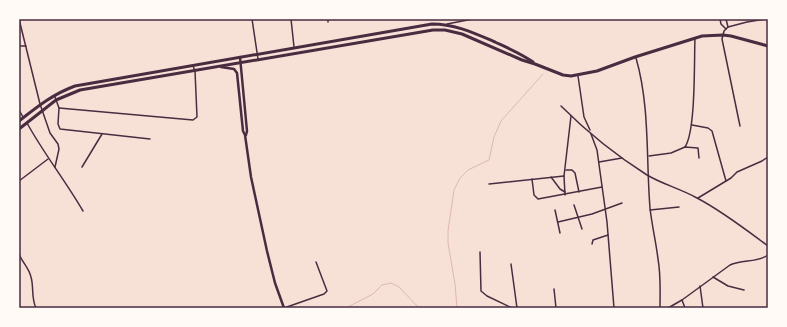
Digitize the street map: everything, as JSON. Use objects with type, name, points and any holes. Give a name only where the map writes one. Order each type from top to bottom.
[{"type":"main road","points":[[19,121],[54,94],[80,84],[423,26],[445,24],[460,28],[524,56],[535,64]]},
{"type":"main road","points":[[19,129],[56,100],[80,90],[220,67],[414,32],[439,30],[462,34],[522,60],[563,75],[578,76],[694,38],[711,35],[723,35],[768,46]]},
{"type":"main road","points":[[240,57],[242,62],[247,131],[245,135]]},
{"type":"main road","points":[[220,67],[234,69],[236,71],[242,70]]},
{"type":"main road","points":[[236,71],[243,132],[245,135],[256,203],[270,268],[284,308]]},
{"type":"street","points":[[19,19],[40,104],[50,133],[58,144],[59,149],[55,167]]},
{"type":"street","points":[[252,19],[258,59]]},
{"type":"street","points":[[291,19],[294,47]]},
{"type":"street","points":[[445,24],[473,19]]},
{"type":"street","points":[[720,19],[721,24],[727,28]]},
{"type":"street","points":[[726,19],[727,28],[723,35],[723,42],[740,126]]},
{"type":"street","points":[[727,28],[746,20],[765,19]]},
{"type":"street","points":[[685,147],[690,137],[694,93],[694,38]]},
{"type":"street","points":[[19,46],[26,46]]},
{"type":"street","points":[[635,57],[642,82],[649,156],[648,175],[650,210],[658,259],[660,308]]},
{"type":"street","points":[[58,108],[196,120],[195,71],[193,65]]},
{"type":"street","points":[[578,76],[584,117],[597,150],[608,235],[614,308]]},
{"type":"street","points":[[54,94],[58,108],[58,124],[60,129],[150,139]]},
{"type":"street","points":[[561,106],[590,132],[623,158],[648,175],[698,198],[723,213],[768,246]]},
{"type":"street","points":[[19,110],[24,118]]},
{"type":"street","points":[[565,195],[564,176],[566,170],[571,115]]},
{"type":"street","points":[[27,122],[38,144],[67,184],[83,211]]},
{"type":"street","points":[[691,125],[708,128],[712,131],[726,181]]},
{"type":"street","points":[[82,167],[102,134]]},
{"type":"street","points":[[649,156],[671,153],[685,147],[698,148],[699,158]]},
{"type":"street","points":[[698,198],[726,181],[737,172],[768,157]]},
{"type":"street","points":[[598,162],[623,158]]},
{"type":"street","points":[[19,181],[48,159]]},
{"type":"street","points":[[566,170],[572,170],[574,173],[579,192]]},
{"type":"street","points":[[489,184],[564,176]]},
{"type":"street","points":[[550,177],[560,189],[565,192]]},
{"type":"street","points":[[532,179],[536,199],[565,195],[602,187]]},
{"type":"street","points":[[558,222],[592,214],[622,203]]},
{"type":"street","points":[[574,205],[582,229]]},
{"type":"street","points":[[650,210],[679,207]]},
{"type":"street","points":[[555,210],[560,233]]},
{"type":"street","points":[[592,244],[592,241],[595,239],[608,235]]},
{"type":"street","points":[[480,252],[482,293],[512,308]]},
{"type":"street","points":[[19,254],[30,275],[32,298],[36,308]]},
{"type":"street","points":[[668,308],[682,300],[712,277],[735,263],[762,259],[768,256]]},
{"type":"street","points":[[284,308],[324,294],[327,291],[316,262]]},
{"type":"street","points":[[511,264],[516,308]]},
{"type":"street","points":[[712,277],[728,286],[744,290]]},
{"type":"street","points":[[700,286],[703,308]]},
{"type":"street","points":[[554,289],[556,308]]},
{"type":"street","points":[[682,300],[684,308]]},
{"type":"waterway","points":[[457,308],[455,284],[448,243],[448,231],[454,190],[460,178],[468,170],[489,160],[494,137],[501,121],[543,74]]},
{"type":"waterway","points":[[346,308],[373,294],[382,285],[391,283],[399,287],[419,308]]}]
